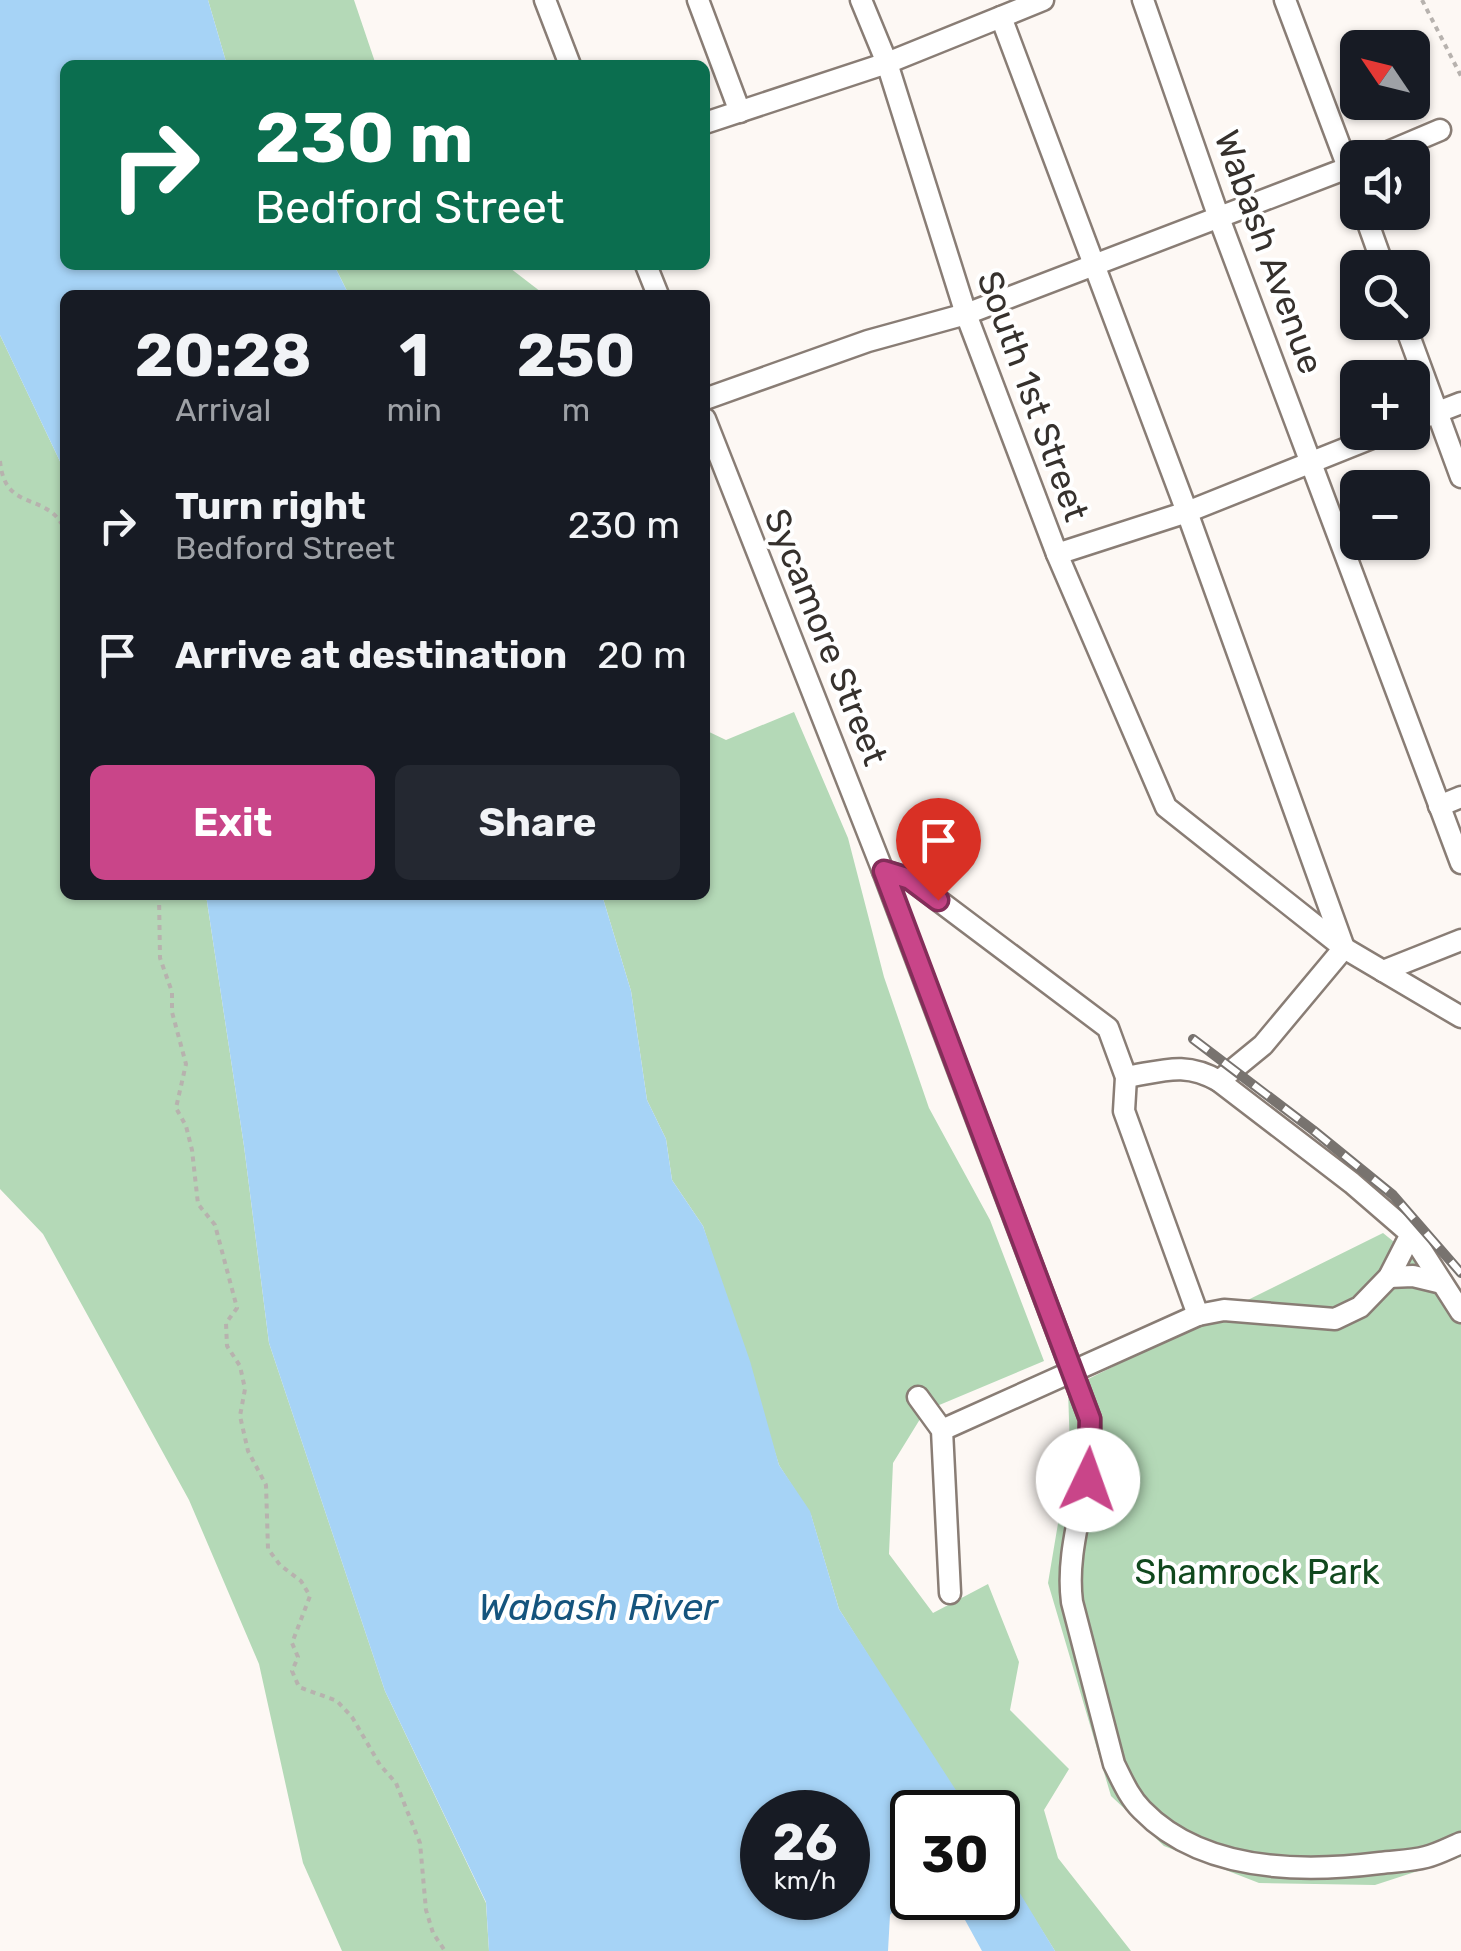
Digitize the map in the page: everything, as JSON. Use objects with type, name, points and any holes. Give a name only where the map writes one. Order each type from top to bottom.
[{"type":"street","points":[[546,0],[568,60]]},
{"type":"street","points":[[698,0],[740,112]]},
{"type":"street","name":"South 1st Street","points":[[860,0],[887,63],[966,314],[1057,554],[1166,808],[1344,948]]},
{"type":"street","points":[[710,122],[887,63],[1043,0]]},
{"type":"street","name":"Wabash Avenue","points":[[1144,0],[1219,218],[1461,863]]},
{"type":"street","points":[[1285,0],[1342,140]]},
{"type":"street","points":[[1002,16],[1344,948],[1461,1017]]},
{"type":"street","points":[[1416,140],[1440,130]]},
{"type":"street","points":[[710,398],[868,341],[966,314],[1340,171]]},
{"type":"street","points":[[1411,340],[1461,477]]},
{"type":"street","points":[[1430,415],[1461,403]]},
{"type":"street","name":"Sycamore Street","points":[[710,431],[884,871],[1090,1419],[1088,1480],[1070,1557],[1072,1602],[1114,1764],[1140,1809],[1168,1832],[1212,1854],[1268,1867],[1357,1866],[1424,1858],[1461,1843]]},
{"type":"street","points":[[1057,554],[1187,512],[1342,450]]},
{"type":"street","points":[[1439,806],[1461,797]]},
{"type":"street","points":[[884,871],[910,879],[1108,1028],[1126,1077],[1124,1111],[1198,1315]]},
{"type":"street","points":[[1384,971],[1461,940]]},
{"type":"street","points":[[1218,1080],[1263,1045],[1344,948]]},
{"type":"street","points":[[1126,1077],[1186,1067],[1218,1080],[1352,1183],[1411,1234],[1461,1312]]},
{"type":"street","points":[[942,1430],[1198,1315],[1224,1310],[1336,1319],[1360,1307],[1389,1278],[1411,1234]]},
{"type":"street","points":[[1389,1278],[1413,1276],[1442,1283]]},
{"type":"street","points":[[918,1397],[942,1430],[950,1594]]},
{"type":"path","points":[[1422,0],[1461,76]]},
{"type":"path","points":[[0,462],[10,492],[46,508],[60,524]]},
{"type":"path","points":[[159,900],[160,958],[172,992],[172,1012],[186,1064],[176,1108],[192,1150],[198,1204],[214,1225],[237,1308],[226,1323],[226,1346],[240,1366],[245,1389],[240,1416],[248,1451],[266,1484],[268,1550],[301,1581],[310,1596],[292,1643],[298,1658],[292,1670],[299,1687],[336,1700],[352,1717],[380,1764],[396,1782],[420,1843],[426,1910],[433,1933],[445,1951]]},
{"type":"green space","points":[[208,0],[354,0],[374,60],[226,60]]},
{"type":"green space","points":[[336,270],[512,270],[538,290],[346,290]]},
{"type":"green space","points":[[0,335],[60,461],[60,900],[207,900],[269,1343],[385,1691],[486,1903],[489,1951],[342,1951],[303,1863],[259,1664],[189,1500],[43,1234],[0,1189]]},
{"type":"green space","points":[[794,712],[848,838],[884,977],[929,1108],[990,1220],[1044,1361],[925,1411],[893,1463],[889,1554],[933,1613],[988,1584],[1019,1662],[1010,1710],[1069,1769],[1044,1810],[1058,1858],[1131,1951],[1055,1951],[1020,1895],[1020,1790],[953,1790],[839,1609],[811,1515],[779,1465],[703,1226],[672,1180],[666,1139],[647,1100],[631,991],[604,900],[710,900],[710,732],[726,740]]},
{"type":"green space","name":"Shamrock Park","points":[[1383,1233],[1461,1296],[1461,1857],[1375,1885],[1259,1883],[1164,1846],[1111,1796],[1048,1583],[1070,1452],[1068,1389]]},
{"type":"water","points":[[0,0],[208,0],[226,60],[60,60],[60,270],[336,270],[346,290],[60,290],[60,461],[0,335]]},
{"type":"water","name":"Wabash River","points":[[207,900],[604,900],[631,991],[647,1100],[666,1139],[672,1180],[703,1226],[750,1361],[779,1465],[810,1511],[839,1609],[956,1790],[890,1790],[888,1951],[489,1951],[486,1902],[385,1691],[269,1343]]},
{"type":"water","points":[[1020,1893],[1055,1951],[982,1951],[965,1920],[1020,1920]]},
{"type":"railway","points":[[1193,1039],[1393,1195],[1461,1273]]},
{"type":"route","points":[[938,900],[910,879],[884,871],[1090,1419],[1088,1480]]}]
